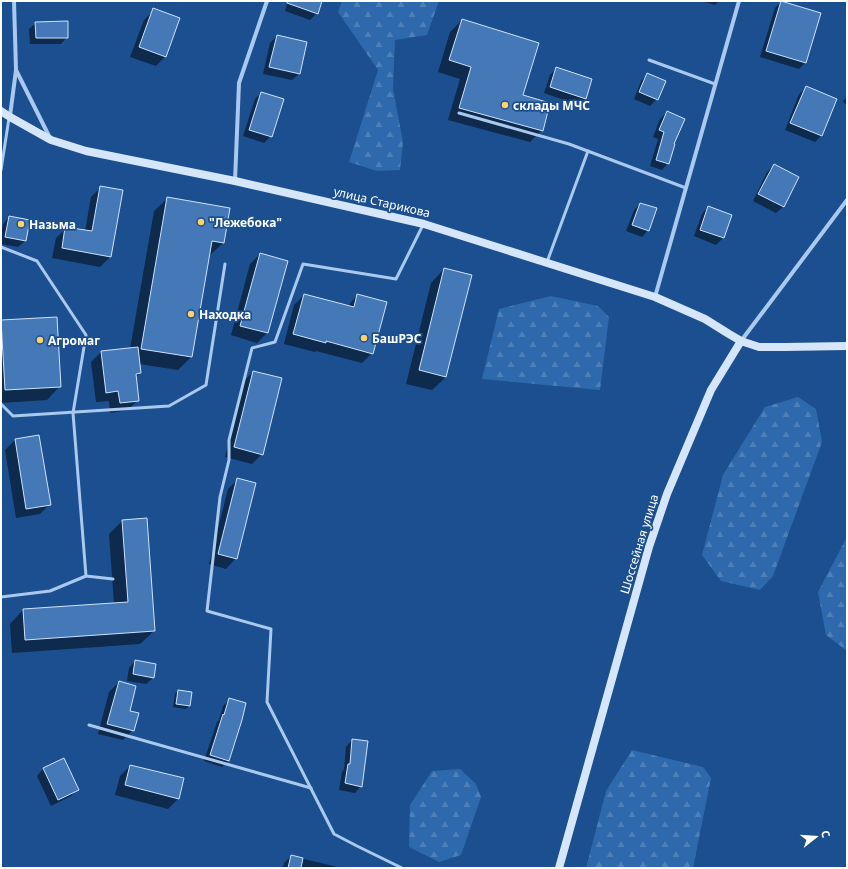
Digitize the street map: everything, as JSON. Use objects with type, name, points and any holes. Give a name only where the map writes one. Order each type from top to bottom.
[{"type":"street","points":[[10,117],[16,70],[14,1]]},
{"type":"street","points":[[235,181],[239,83],[267,1]]},
{"type":"street","points":[[655,297],[739,1]]},
{"type":"street","points":[[16,70],[51,140]]},
{"type":"street","name":"улица Старикова","points":[[1,111],[51,140],[86,151],[235,181],[424,224],[547,262],[655,297],[705,319],[741,341]]},
{"type":"street","points":[[847,200],[741,341],[759,347],[847,346]]},
{"type":"street","name":"Шоссейная улица","points":[[559,868],[649,547],[667,494],[710,390],[741,341]]},
{"type":"lane","points":[[650,60],[715,84]]},
{"type":"lane","points":[[459,113],[570,144],[686,188]]},
{"type":"lane","points":[[1,170],[10,117]]},
{"type":"lane","points":[[547,262],[588,151]]},
{"type":"lane","points":[[402,868],[334,834],[267,702],[271,629],[207,611],[220,497],[229,460],[229,440],[252,348],[275,342],[303,264],[396,279],[424,224]]},
{"type":"lane","points":[[1,247],[37,261],[86,335],[73,413],[86,576]]},
{"type":"lane","points":[[1,404],[14,416],[170,406],[206,385],[225,264]]},
{"type":"lane","points":[[1,597],[50,591],[86,576],[113,579]]},
{"type":"lane","points":[[89,725],[311,788]]},
{"type":"green space","points":[[342,1],[439,1],[427,35],[395,40],[393,89],[403,142],[400,170],[377,171],[349,162],[378,70],[338,12]]},
{"type":"green space","points":[[551,296],[598,306],[609,317],[600,390],[482,379],[499,309]]},
{"type":"green space","points":[[798,397],[816,409],[822,442],[773,576],[760,590],[721,581],[702,555],[723,475],[765,407]]},
{"type":"green space","points":[[847,537],[847,651],[826,635],[818,592]]},
{"type":"green space","points":[[632,750],[703,767],[711,778],[693,868],[586,868],[606,791]]},
{"type":"green space","points":[[460,769],[476,784],[481,797],[461,855],[439,862],[409,847],[410,805],[432,771]]},
{"type":"building","points":[[287,1],[322,1],[318,14],[287,3]]},
{"type":"building","points":[[781,1],[821,13],[806,63],[766,51]]},
{"type":"building","points":[[153,8],[180,18],[166,57],[139,47]]},
{"type":"building","points":[[462,19],[539,43],[523,95],[550,103],[543,131],[459,108],[471,67],[449,60]]},
{"type":"building","points":[[68,21],[68,38],[36,38],[35,22]]},
{"type":"building","points":[[277,35],[307,42],[300,74],[269,67]]},
{"type":"building","points":[[556,67],[592,79],[586,99],[550,87]]},
{"type":"building","points":[[647,73],[666,81],[658,100],[639,92]]},
{"type":"building","points":[[806,86],[837,99],[822,136],[790,123]]},
{"type":"building","points":[[261,92],[284,99],[272,137],[249,130]]},
{"type":"building","points":[[667,111],[685,119],[674,144],[669,164],[656,160],[664,132],[659,130]]},
{"type":"building","points":[[774,164],[799,177],[784,207],[758,194]]},
{"type":"building","points":[[100,186],[123,190],[111,257],[62,248],[65,227],[92,231]]},
{"type":"building","points":[[167,197],[230,208],[224,243],[212,241],[192,357],[141,349]]},
{"type":"building","points":[[640,203],[657,208],[649,231],[632,225]]},
{"type":"building","points":[[708,206],[732,215],[724,238],[700,230]]},
{"type":"building","points":[[9,216],[30,220],[26,241],[5,237]]},
{"type":"building","points":[[260,253],[288,261],[268,333],[240,326]]},
{"type":"building","points":[[444,268],[472,275],[446,377],[419,370]]},
{"type":"building","points":[[304,294],[354,307],[357,294],[387,302],[373,354],[326,341],[326,343],[293,334]]},
{"type":"building","points":[[57,317],[61,387],[5,390],[1,320]]},
{"type":"building","points":[[138,347],[141,373],[136,374],[139,401],[120,403],[118,391],[106,393],[101,351]]},
{"type":"building","points":[[253,371],[282,378],[263,455],[234,447]]},
{"type":"building","points":[[39,435],[51,505],[26,509],[15,439]]},
{"type":"building","points":[[237,478],[256,483],[237,559],[218,554]]},
{"type":"building","points":[[147,518],[155,631],[25,640],[23,609],[128,602],[122,520]]},
{"type":"building","points":[[135,660],[156,664],[154,678],[133,674]]},
{"type":"building","points":[[119,681],[136,686],[130,711],[139,713],[134,731],[107,724]]},
{"type":"building","points":[[178,690],[192,692],[190,706],[176,704]]},
{"type":"building","points":[[229,698],[246,703],[229,761],[210,755]]},
{"type":"building","points":[[352,739],[368,741],[362,787],[345,783],[348,764],[350,764]]},
{"type":"building","points":[[64,758],[79,790],[58,800],[43,768]]},
{"type":"building","points":[[130,765],[184,778],[179,799],[125,785]]},
{"type":"building","points":[[291,855],[303,858],[301,868],[288,868]]},
{"type":"place","name":"склады МЧС","points":[[505,105]]},
{"type":"place","name":"\"Лежебока\"","points":[[201,222]]},
{"type":"place","name":"Назьма","points":[[21,224]]},
{"type":"place","name":"Находка","points":[[191,314]]},
{"type":"place","name":"БашРЭС","points":[[364,338]]},
{"type":"place","name":"Агромаг","points":[[40,340]]}]
